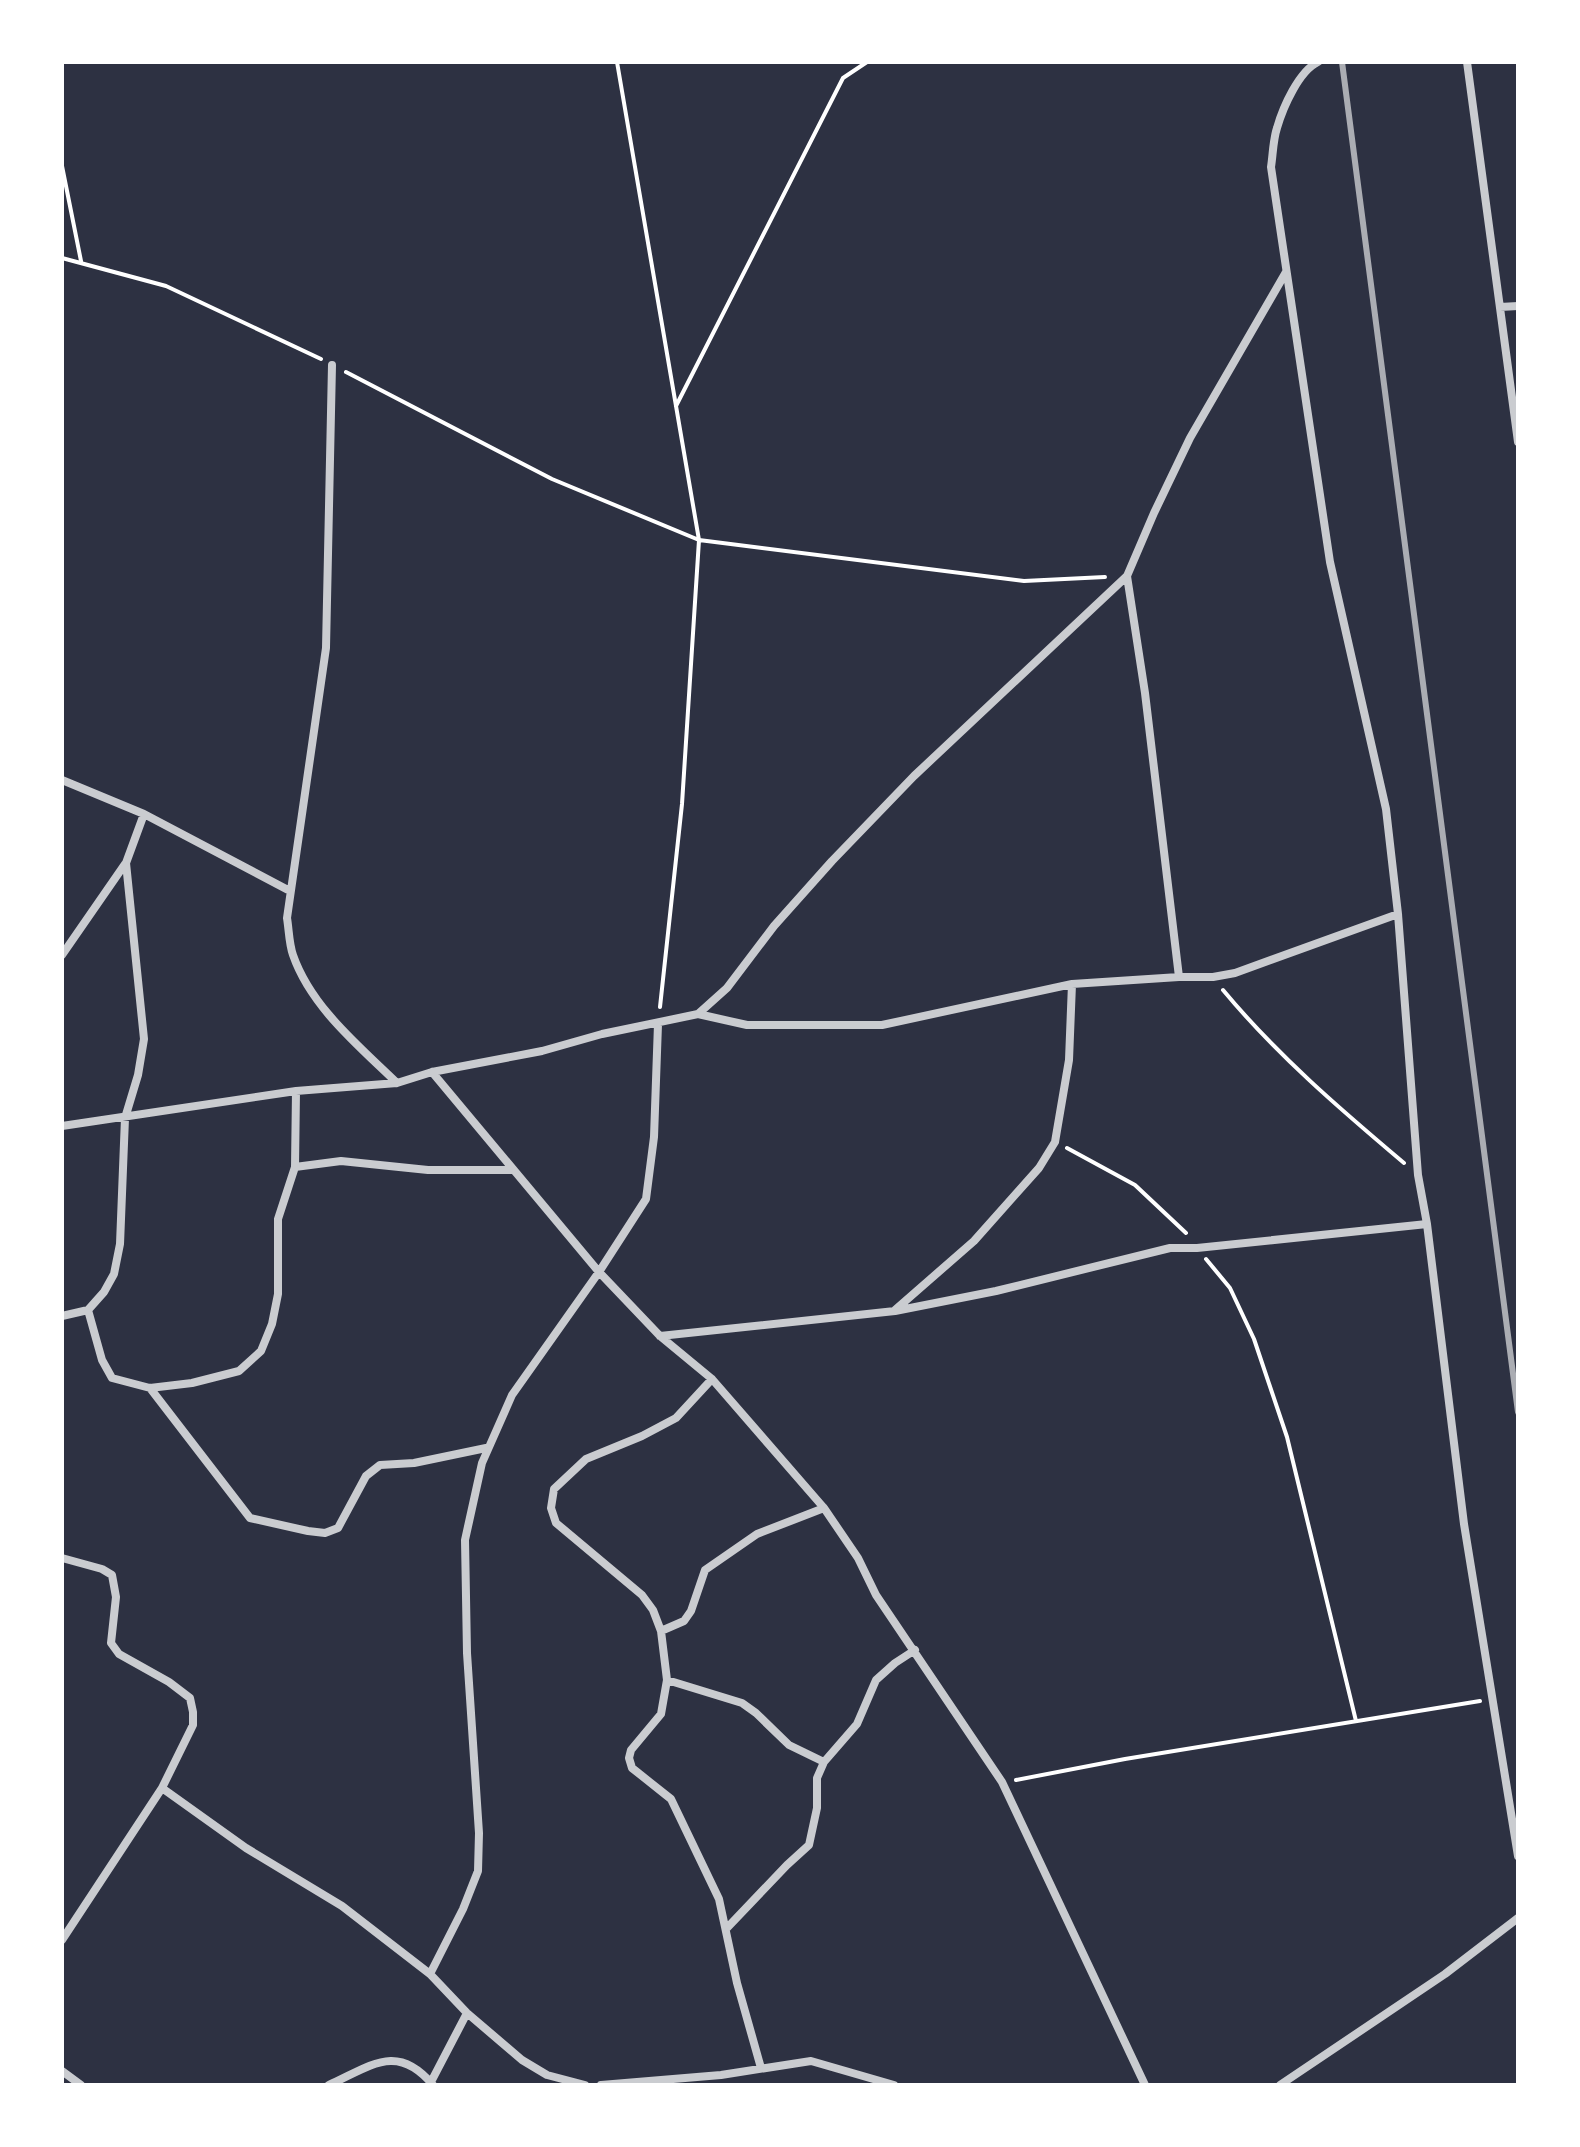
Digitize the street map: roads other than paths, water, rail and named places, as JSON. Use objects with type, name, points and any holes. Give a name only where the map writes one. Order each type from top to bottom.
[{"type":"street","points":[[1318,62],[1309,66],[1290,98],[1277,128],[1271,167],[1330,562],[1386,809],[1398,914],[1418,1175],[1427,1224],[1464,1524],[1490,1699],[1518,1856]]},
{"type":"street","points":[[1467,62],[1518,442]]},
{"type":"street","points":[[698,1014],[727,988],[774,926],[904,787],[1127,576],[1190,438],[1286,272]]},
{"type":"street","points":[[1500,307],[1518,306]]},
{"type":"street","points":[[332,365],[326,648],[287,918],[293,954],[311,991],[342,1029],[397,1083]]},
{"type":"street","points":[[1127,576],[1145,693],[1179,977]]},
{"type":"street","points":[[62,780],[144,814],[290,891]]},
{"type":"street","points":[[62,955],[126,863],[144,814]]},
{"type":"street","points":[[62,1316],[88,1310],[104,1292],[114,1274],[120,1244],[125,1118],[138,1075],[144,1039],[126,863]]},
{"type":"street","points":[[62,1126],[296,1091],[397,1083],[432,1072],[542,1051],[602,1034],[698,1014],[747,1025],[882,1025],[1072,984],[1213,977],[1276,960],[1398,914]]},
{"type":"street","points":[[895,1311],[974,1241],[1039,1168],[1055,1142],[1069,1060],[1072,984]]},
{"type":"street","points":[[430,1974],[463,1909],[478,1871],[479,1833],[467,1653],[465,1540],[486,1448],[512,1395],[599,1272],[646,1199],[654,1137],[658,1024]]},
{"type":"street","points":[[432,1072],[599,1272],[660,1336],[712,1379],[824,1508],[858,1558],[876,1595],[1002,1782],[1145,2085]]},
{"type":"street","points":[[88,1310],[102,1360],[112,1378],[150,1388],[192,1383],[239,1371],[261,1351],[272,1324],[278,1294],[278,1219],[295,1167],[296,1091]]},
{"type":"street","points":[[295,1167],[341,1161],[428,1170],[512,1170]]},
{"type":"street","points":[[660,1336],[895,1311],[996,1291],[1170,1248],[1197,1248],[1427,1224]]},
{"type":"street","points":[[712,1379],[676,1418],[586,1459],[554,1489],[551,1508],[556,1523],[642,1595],[653,1610],[661,1631],[667,1680],[661,1714],[631,1750],[629,1758],[632,1768],[671,1799],[719,1899],[737,1983],[761,2068]]},
{"type":"street","points":[[150,1388],[250,1518],[308,1531],[325,1533],[338,1528],[366,1476],[380,1465],[414,1463],[486,1448]]},
{"type":"street","points":[[661,1631],[684,1621],[691,1611],[705,1570],[757,1534],[824,1508]]},
{"type":"street","points":[[62,1558],[102,1569],[112,1575],[116,1597],[111,1643],[119,1654],[169,1682],[190,1698],[193,1725],[162,1788],[62,1940]]},
{"type":"street","points":[[726,1929],[809,1845],[815,1819],[817,1778],[824,1762],[857,1724],[876,1680],[915,1650]]},
{"type":"street","points":[[667,1680],[742,1703],[789,1745],[824,1762]]},
{"type":"street","points":[[162,1788],[246,1848],[342,1906],[430,1974],[467,2013],[534,2068],[547,2075],[585,2085]]},
{"type":"street","points":[[1280,2085],[1445,1974],[1518,1918]]},
{"type":"street","points":[[329,2085],[391,2060],[406,2061],[432,2083],[467,2013]]},
{"type":"street","points":[[601,2085],[721,2075],[811,2061],[894,2085]]},
{"type":"street","points":[[62,2071],[81,2085]]},
{"type":"railway","points":[[1342,62],[1518,1412]]}]
